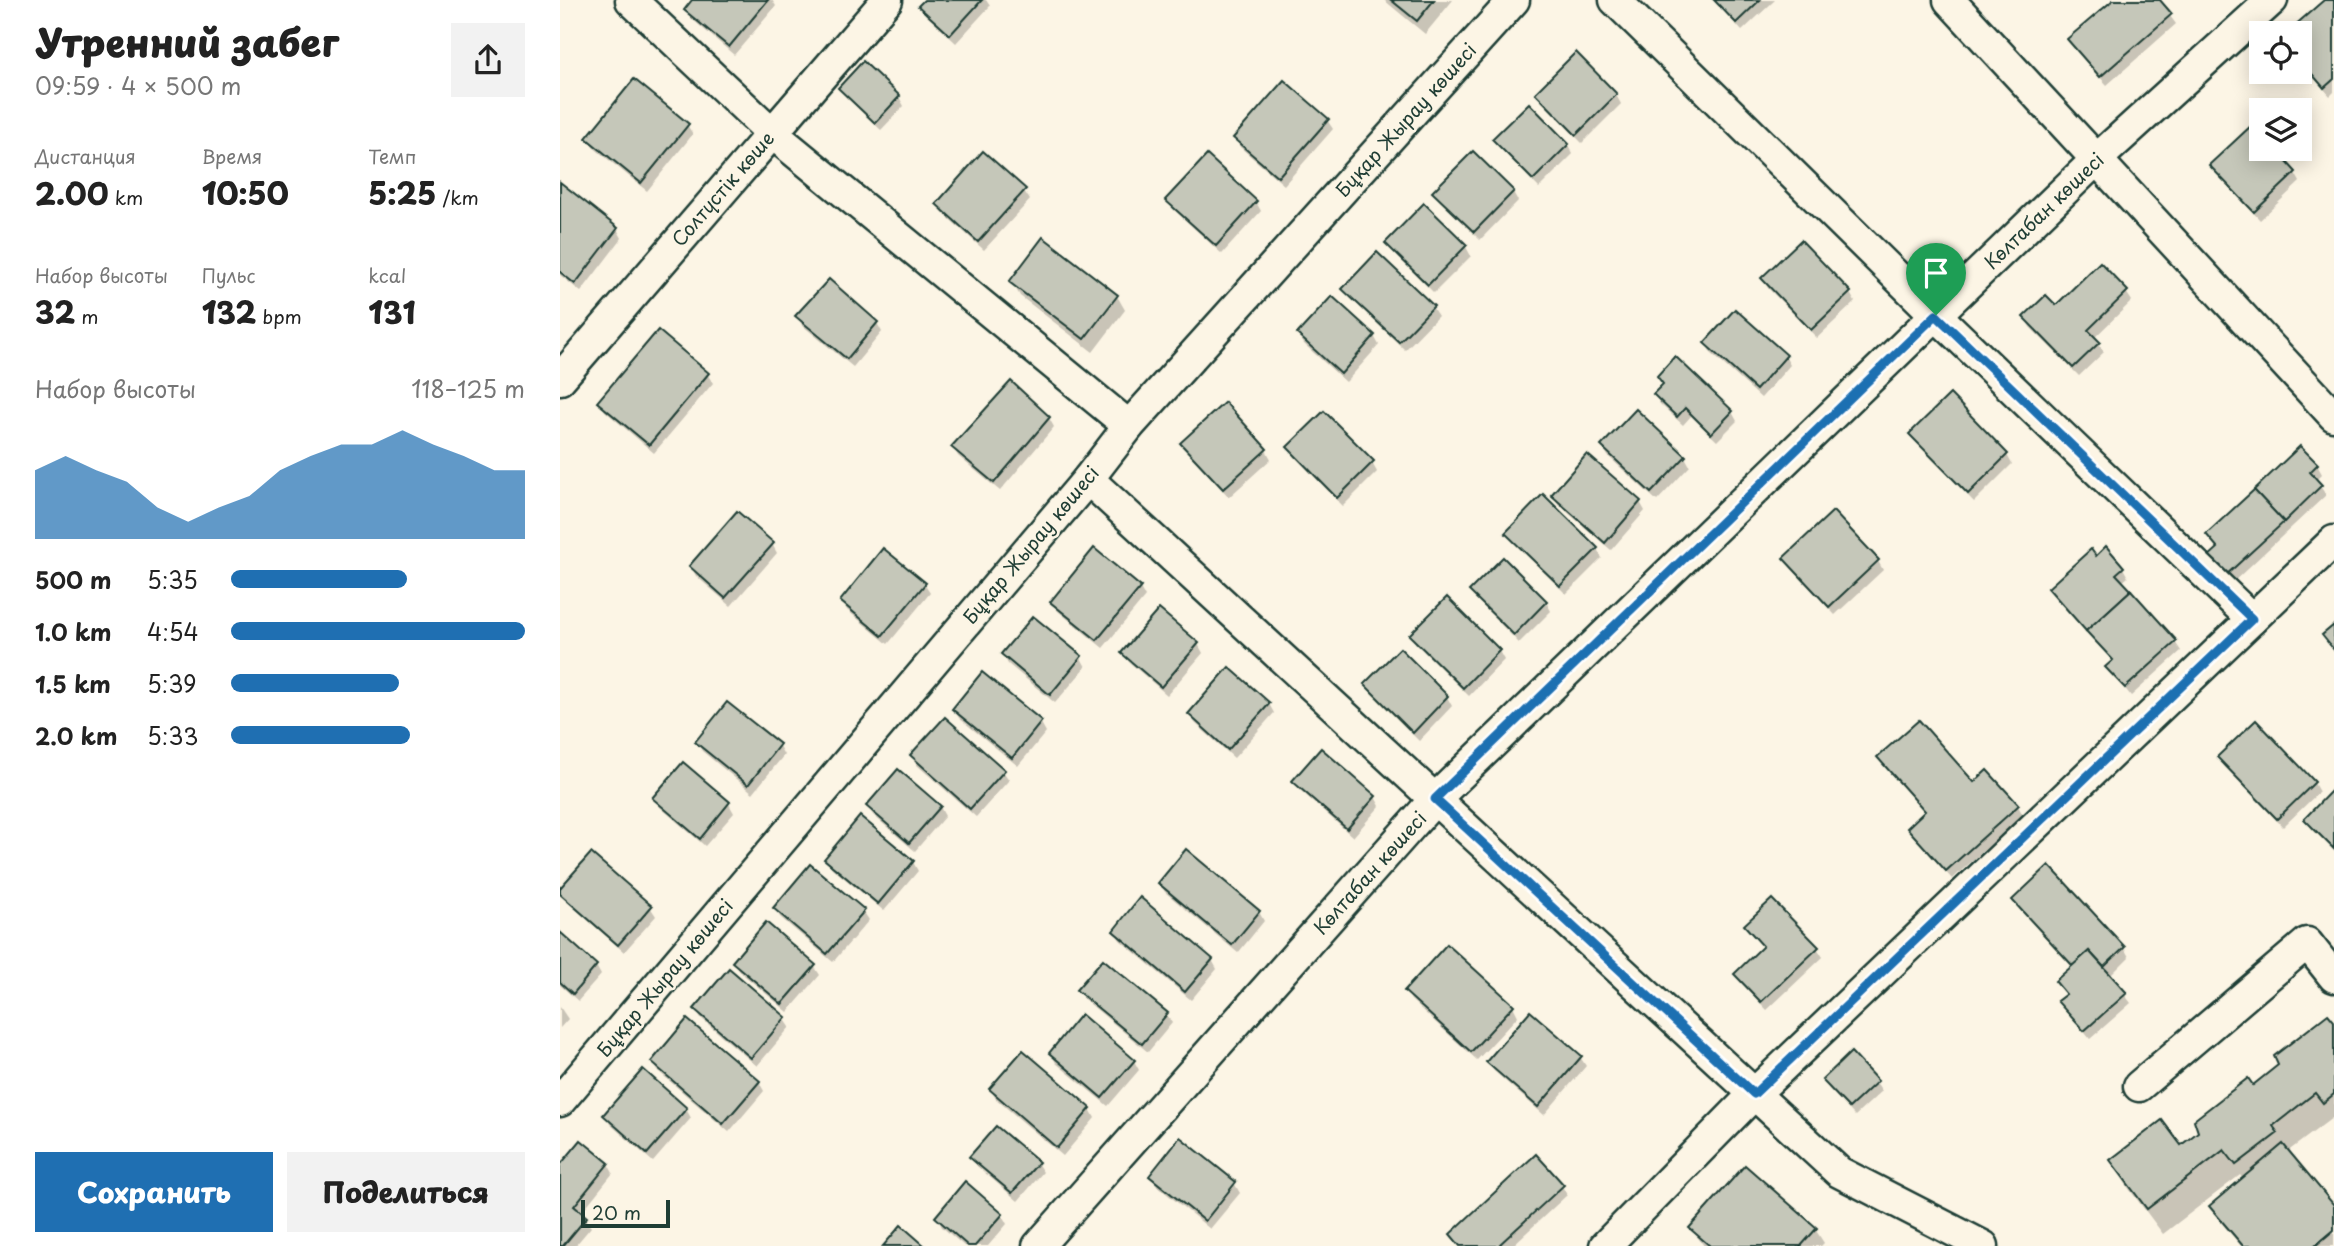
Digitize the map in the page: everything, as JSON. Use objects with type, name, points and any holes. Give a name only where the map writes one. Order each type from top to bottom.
[{"type":"street","points":[[631,0],[772,133],[1129,426]]},
{"type":"street","name":"Солтүстік көше","points":[[560,379],[887,0]]},
{"type":"street","name":"Бұқар Жырау көшесі","points":[[560,1101],[1088,479],[1129,426],[1514,0]]},
{"type":"street","points":[[1615,0],[1936,315],[2252,619]]},
{"type":"street","points":[[1950,0],[2334,416]]},
{"type":"street","name":"Көлтабан көшесі","points":[[1038,1246],[1435,799],[2097,159],[2272,0]]},
{"type":"street","points":[[1088,479],[1839,1172],[1983,1246]]},
{"type":"street","points":[[1605,1246],[1754,1094],[2334,541]]},
{"type":"street","points":[[2139,1086],[2307,943],[2334,977]]},
{"type":"building","points":[[692,0],[768,0],[729,47],[684,10]]},
{"type":"building","points":[[924,0],[982,0],[950,35],[918,6]]},
{"type":"building","points":[[1391,0],[1434,0],[1417,21]]},
{"type":"building","points":[[1714,0],[1760,0],[1736,23]]},
{"type":"building","points":[[2113,0],[2160,0],[2172,14],[2100,77],[2067,39]]},
{"type":"building","points":[[2324,0],[2334,0],[2334,79],[2324,88],[2312,74],[2312,21],[2300,21]]},
{"type":"building","points":[[1576,52],[1617,94],[1576,135],[1535,93]]},
{"type":"building","points":[[863,61],[900,96],[875,123],[838,88]]},
{"type":"building","points":[[634,79],[689,124],[641,183],[586,138]]},
{"type":"building","points":[[1284,80],[1329,119],[1278,177],[1233,138]]},
{"type":"building","points":[[1529,103],[1569,144],[1533,180],[1492,139]]},
{"type":"building","points":[[2249,128],[2249,161],[2286,161],[2296,172],[2254,212],[2209,165]]},
{"type":"building","points":[[983,151],[1026,189],[978,242],[936,204]]},
{"type":"building","points":[[1473,151],[1514,191],[1474,232],[1432,192]]},
{"type":"building","points":[[1207,155],[1257,201],[1216,246],[1165,200]]},
{"type":"building","points":[[560,182],[618,228],[575,284],[560,272]]},
{"type":"building","points":[[1424,203],[1467,245],[1428,285],[1385,243]]},
{"type":"building","points":[[1043,237],[1118,295],[1084,339],[1009,282]]},
{"type":"building","points":[[1801,240],[1851,292],[1811,330],[1761,278]]},
{"type":"building","points":[[1377,252],[1434,306],[1399,342],[1342,289]]},
{"type":"building","points":[[2100,262],[2128,291],[2088,330],[2100,342],[2073,368],[2023,317],[2046,295],[2056,305]]},
{"type":"building","points":[[829,279],[878,322],[847,359],[795,316]]},
{"type":"building","points":[[1332,296],[1375,335],[1341,374],[1297,334]]},
{"type":"building","points":[[1735,309],[1787,355],[1756,390],[1704,343]]},
{"type":"building","points":[[658,330],[709,373],[649,445],[597,402]]},
{"type":"building","points":[[1675,356],[1733,411],[1711,434],[1685,408],[1677,417],[1653,394],[1663,384],[1657,376]]},
{"type":"building","points":[[1011,381],[1050,417],[994,483],[951,447]]},
{"type":"building","points":[[1950,394],[2008,454],[1968,494],[1909,434]]},
{"type":"building","points":[[1225,402],[1267,449],[1223,489],[1180,443]]},
{"type":"building","points":[[1636,409],[1686,456],[1651,493],[1601,446]]},
{"type":"building","points":[[1324,411],[1374,461],[1337,498],[1287,447]]},
{"type":"building","points":[[2300,446],[2318,464],[2310,472],[2322,485],[2284,522],[2254,490]]},
{"type":"building","points":[[1587,454],[1641,501],[1605,543],[1551,495]]},
{"type":"building","points":[[2254,490],[2284,522],[2225,576],[2208,557],[2218,548],[2206,534]]},
{"type":"building","points":[[1543,494],[1598,548],[1560,586],[1505,533]]},
{"type":"building","points":[[737,511],[774,543],[725,598],[689,566]]},
{"type":"building","points":[[1833,511],[1879,560],[1829,607],[1783,558]]},
{"type":"building","points":[[2106,546],[2124,567],[2116,574],[2131,590],[2086,631],[2048,588],[2091,549],[2096,556]]},
{"type":"building","points":[[883,548],[926,583],[882,636],[840,601]]},
{"type":"building","points":[[1094,548],[1141,587],[1097,640],[1050,602]]},
{"type":"building","points":[[1503,557],[1547,601],[1514,635],[1469,591]]},
{"type":"building","points":[[2131,590],[2177,641],[2125,688],[2105,667],[2113,660],[2086,631]]},
{"type":"building","points":[[1447,597],[1500,650],[1463,688],[1409,635]]},
{"type":"building","points":[[1159,609],[1199,643],[1161,687],[1121,653]]},
{"type":"building","points":[[1033,616],[1082,656],[1050,695],[1001,654]]},
{"type":"building","points":[[2334,625],[2334,650],[2322,635]]},
{"type":"building","points":[[1400,648],[1448,696],[1413,733],[1364,684]]},
{"type":"building","points":[[1229,667],[1270,703],[1228,750],[1188,714]]},
{"type":"building","points":[[982,672],[1042,721],[1012,758],[952,709]]},
{"type":"building","points":[[727,702],[780,744],[748,785],[695,742]]},
{"type":"building","points":[[945,717],[1005,770],[970,809],[910,755]]},
{"type":"building","points":[[1919,720],[1974,782],[1987,770],[2019,805],[1946,871],[1907,828],[1925,811],[1877,757]]},
{"type":"building","points":[[2256,720],[2315,782],[2277,819],[2217,757]]},
{"type":"building","points":[[1321,748],[1376,796],[1347,829],[1292,781]]},
{"type":"building","points":[[683,762],[730,802],[700,839],[652,798]]},
{"type":"building","points":[[898,769],[941,806],[909,843],[866,806]]},
{"type":"building","points":[[2334,788],[2334,849],[2304,819]]},
{"type":"building","points":[[860,816],[914,861],[878,904],[824,859]]},
{"type":"building","points":[[1186,849],[1260,911],[1232,945],[1158,883]]},
{"type":"building","points":[[591,853],[652,906],[618,945],[560,894],[560,888]]},
{"type":"building","points":[[810,864],[865,910],[827,954],[773,908]]},
{"type":"building","points":[[2049,865],[2125,947],[2104,967],[2089,951],[2073,966],[2012,900]]},
{"type":"building","points":[[1140,897],[1213,959],[1185,992],[1113,931]]},
{"type":"building","points":[[1772,899],[1819,947],[1761,1002],[1734,974],[1763,946],[1744,925]]},
{"type":"building","points":[[766,922],[816,965],[782,1004],[732,962]]},
{"type":"building","points":[[560,932],[597,965],[573,994],[560,982]]},
{"type":"building","points":[[1447,944],[1514,1005],[1471,1052],[1404,991]]},
{"type":"building","points":[[2089,951],[2127,993],[2084,1031],[2057,1001],[2066,994],[2055,981]]},
{"type":"building","points":[[1103,959],[1168,1013],[1142,1044],[1076,990]]},
{"type":"building","points":[[729,968],[786,1017],[751,1058],[694,1009]]},
{"type":"building","points":[[1530,1011],[1582,1056],[1538,1107],[1486,1062]]},
{"type":"building","points":[[1081,1014],[1135,1060],[1102,1098],[1049,1053]]},
{"type":"building","points":[[2328,1014],[2334,1021],[2334,1094],[2323,1103],[2315,1093],[2273,1126],[2278,1133],[2236,1165],[2224,1150],[2147,1209],[2110,1160],[2162,1120],[2181,1145],[2198,1132],[2194,1120],[2248,1078],[2253,1085],[2278,1065],[2274,1056]]},
{"type":"building","points":[[687,1019],[760,1081],[723,1124],[651,1062]]},
{"type":"building","points":[[1023,1050],[1091,1108],[1057,1148],[989,1089]]},
{"type":"building","points":[[1851,1052],[1878,1081],[1849,1108],[1822,1080]]},
{"type":"building","points":[[643,1069],[687,1108],[647,1154],[603,1115]]},
{"type":"building","points":[[996,1126],[1039,1162],[1012,1193],[969,1157]]},
{"type":"building","points":[[1180,1137],[1236,1182],[1205,1221],[1149,1176]]},
{"type":"building","points":[[581,1140],[609,1163],[574,1206],[587,1217],[563,1246],[560,1246],[560,1165]]},
{"type":"building","points":[[2283,1144],[2334,1205],[2334,1230],[2315,1246],[2243,1246],[2209,1206]]},
{"type":"building","points":[[1536,1154],[1564,1185],[1500,1244],[1502,1246],[1460,1246],[1450,1234]]},
{"type":"building","points":[[1745,1165],[1817,1228],[1801,1246],[1710,1246],[1689,1228]]},
{"type":"building","points":[[965,1181],[1003,1214],[975,1246],[968,1246],[935,1217]]},
{"type":"building","points":[[901,1225],[925,1246],[883,1246]]},
{"type":"route","points":[[1936,315],[2252,619],[1754,1094],[1435,799],[1936,315]]}]
